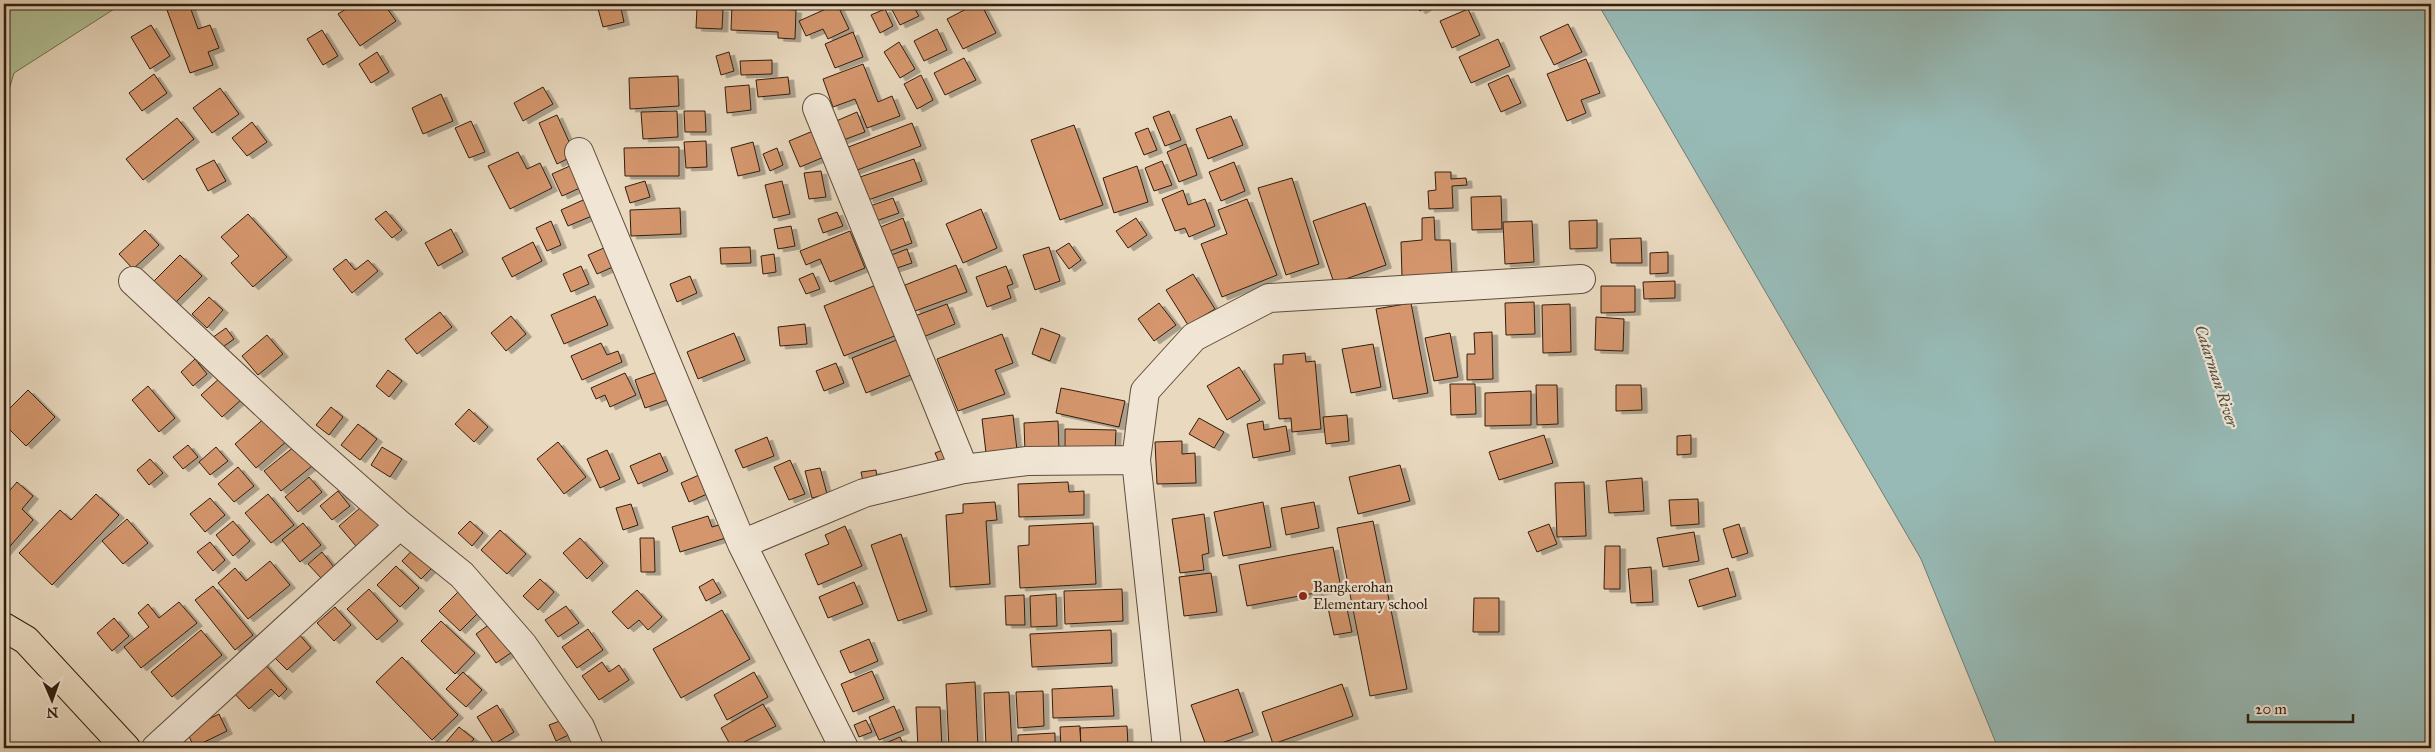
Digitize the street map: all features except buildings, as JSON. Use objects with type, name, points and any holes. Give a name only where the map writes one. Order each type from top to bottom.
[{"type":"main road","points":[[4,627],[26,640],[126,748]]},
{"type":"street","points":[[817,108],[964,469]]},
{"type":"street","points":[[579,152],[742,544],[844,748]]},
{"type":"street","points":[[1167,748],[1136,460],[1145,391],[1194,337],[1269,298],[1581,279]]},
{"type":"street","points":[[133,280],[300,437],[400,525],[462,575],[523,645],[580,727],[589,748]]},
{"type":"street","points":[[742,544],[864,493],[964,469],[1026,461],[1136,460]]},
{"type":"street","points":[[156,748],[400,525]]},
{"type":"green space","points":[[4,4],[122,4],[14,73],[4,106]]},
{"type":"water","name":"Catarman River","points":[[1598,4],[2431,4],[2431,748],[1998,748],[1921,559]]},
{"type":"place","name":"Bangkerohan Elementary school","points":[[1303,596]]}]
